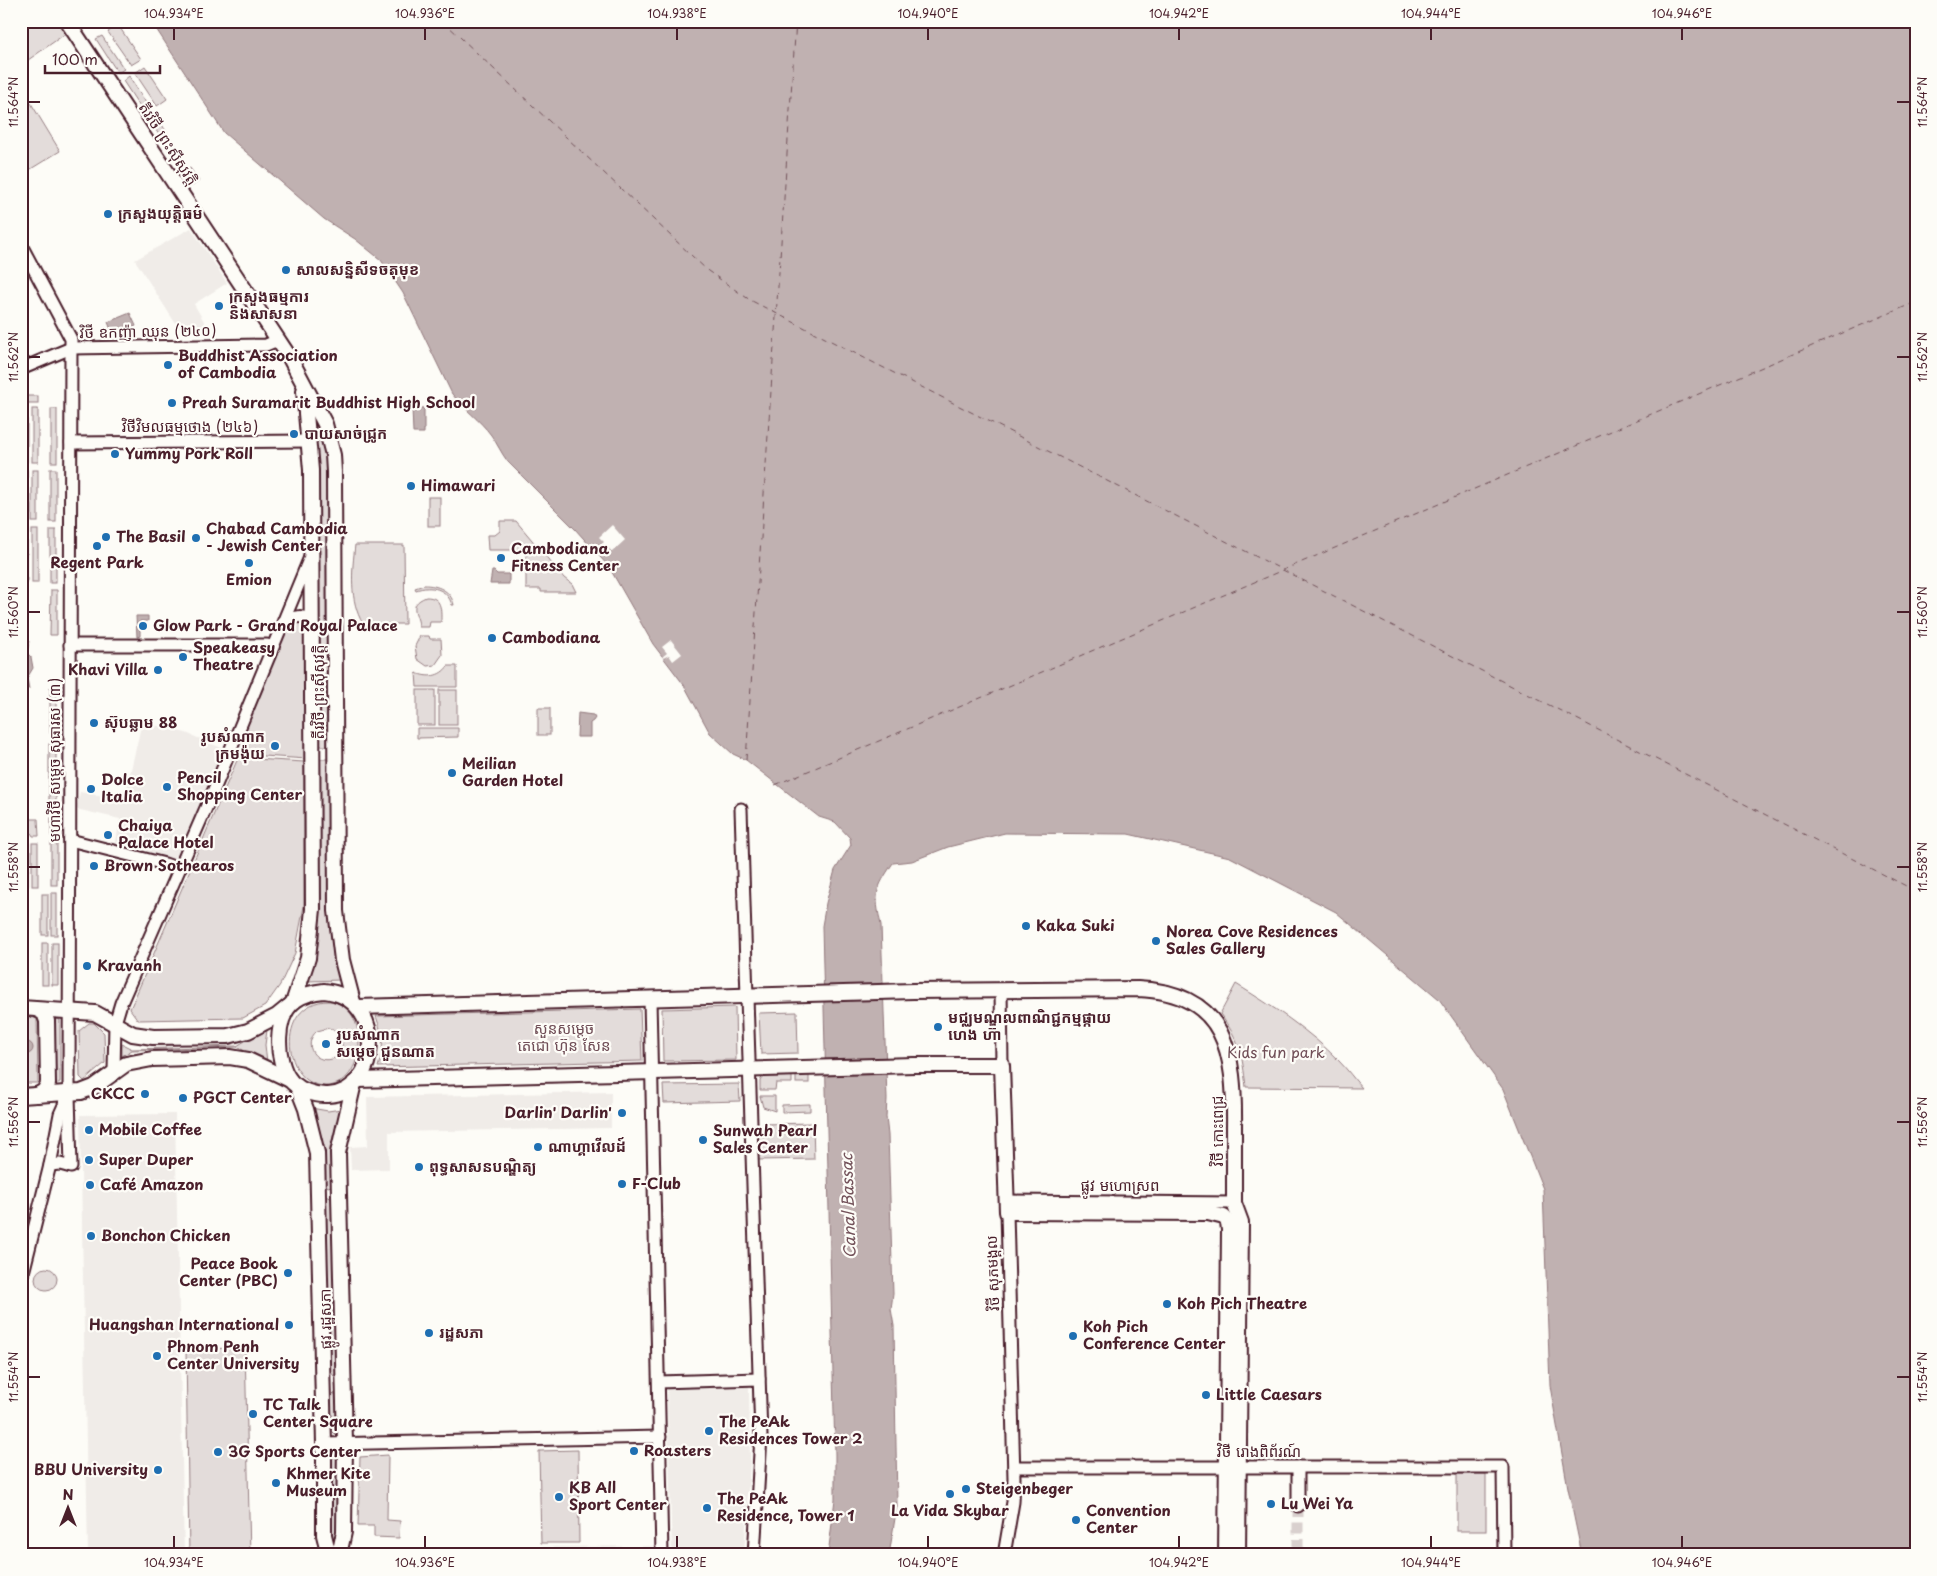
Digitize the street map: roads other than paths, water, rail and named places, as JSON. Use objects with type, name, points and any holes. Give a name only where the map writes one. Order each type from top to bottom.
[{"type":"main road","name":"តីរវិថី ព្រះស៊ីសុវត្តិ","points":[[67,21],[295,367],[319,413],[330,440],[334,465],[337,929],[342,960],[356,1004]]},
{"type":"main road","name":"តីរវិថី ព្រះស៊ីសុវត្តិ","points":[[291,1004],[308,958],[311,936],[311,470],[304,387]]},
{"type":"main road","points":[[305,416],[310,409],[314,409],[319,413]]},
{"type":"main road","points":[[312,752],[335,752]]},
{"type":"main road","name":"វិថី កោះពេជ្រ","points":[[356,1004],[1001,990],[1150,990],[1169,993],[1188,1000],[1212,1019],[1228,1048],[1234,1076],[1234,1203],[1241,1222],[1233,1467],[1226,1555]]},
{"type":"main road","points":[[21,1008],[95,1013],[132,1034],[142,1037],[228,1036],[248,1031],[277,1016],[291,1004],[314,992],[335,992],[356,1004],[368,1025],[370,1042],[367,1062],[356,1082],[337,1094],[327,1096],[306,1091],[248,1060],[230,1057],[141,1060],[126,1064],[94,1087],[81,1092],[21,1096]]},
{"type":"main road","points":[[291,1004],[281,1025],[279,1045],[283,1068],[294,1083]]},
{"type":"main road","points":[[37,1095],[44,1091],[48,1084],[47,1021],[44,1013],[38,1010]]},
{"type":"main road","points":[[356,1082],[914,1065],[1002,1065]]},
{"type":"main road","name":"វិថី សុភមង្គល","points":[[1002,1065],[1007,1206]]},
{"type":"main road","name":"ផ្លូវ រដ្ឋសភា","points":[[339,1555],[344,1532],[345,1443],[338,1153],[346,1110],[356,1082]]},
{"type":"main road","name":"ផ្លូវ រដ្ឋសភា","points":[[294,1083],[306,1109],[317,1153],[324,1444],[324,1535],[329,1555]]},
{"type":"main road","name":"ផ្លូវ មហោស្រព","points":[[1007,1206],[1208,1213],[1224,1217]]},
{"type":"main road","name":"វិថី កោះពេជ្រ","points":[[1224,1217],[1228,1222],[1229,1230],[1233,1467],[1238,1555]]},
{"type":"street","name":"មហាវិថី សម្តេច សុធារស (៣)","points":[[21,245],[71,339],[69,1094],[60,1114],[50,1165],[21,1281]]},
{"type":"street","name":"វិថី ឧកញ៉ា ឈុន (២៤០)","points":[[21,369],[71,348],[266,345],[278,340]]},
{"type":"street","name":"វិថីវិមលធម្មថោង (២៤៦)","points":[[71,443],[309,441]]},
{"type":"street","name":"តីរវិថី ព្រះស៊ីសុវត្តិ","points":[[114,1072],[115,1023],[121,1003],[180,870],[312,553]]},
{"type":"street","name":"តីរវិថី ព្រះស៊ីសុវត្តិ","points":[[284,622],[295,616],[300,616],[309,620],[312,624]]},
{"type":"street","points":[[70,646],[268,645],[273,647]]},
{"type":"street","points":[[740,809],[761,1436],[754,1555]]},
{"type":"street","points":[[70,840],[165,864],[180,870]]},
{"type":"street","name":"វិថី សុភមង្គល","points":[[1001,990],[1002,1065]]},
{"type":"street","points":[[650,999],[662,1555]]},
{"type":"street","points":[[50,1165],[71,1166],[69,1094]]},
{"type":"street","points":[[1224,1217],[1234,1203]]},
{"type":"street","name":"ផ្លូវ មហោស្រព","points":[[1007,1206],[1234,1203]]},
{"type":"street","name":"វិថី សុភមង្គល","points":[[1004,1555],[1013,1502],[1014,1467],[1007,1206]]},
{"type":"street","points":[[659,1382],[759,1379]]},
{"type":"street","points":[[324,1444],[660,1437]]},
{"type":"street","name":"វិថី រោងពិព័រណ៍","points":[[1014,1467],[1503,1467],[1504,1555]]},
{"type":"street","points":[[1298,1467],[1298,1506]]},
{"type":"water","name":"Canal Bassac","points":[[151,21],[1916,21],[1916,1555],[1582,1555],[1550,1386],[1543,1189],[1503,1089],[1439,999],[1336,912],[1230,857],[1128,834],[1005,833],[948,847],[912,861],[893,863],[879,886],[877,906],[881,925],[887,1099],[897,1506],[889,1555],[828,1555],[835,1499],[835,1454],[822,926],[835,870],[851,845],[850,838],[835,822],[819,817],[746,760],[733,754],[710,733],[684,685],[653,644],[609,567],[575,529],[508,462],[487,430],[452,394],[403,293],[381,260],[355,239],[324,219],[224,133]]},
{"type":"water","points":[[130,313],[136,326],[113,335],[108,322]]},
{"type":"water","points":[[412,408],[424,408],[424,433],[413,433]]},
{"type":"water","points":[[492,571],[497,574],[509,574],[509,584],[490,584]]},
{"type":"water","points":[[136,616],[148,616],[148,621],[140,621],[140,636],[137,637]]},
{"type":"water","points":[[21,640],[24,643],[29,641],[27,653],[31,657],[33,668],[27,678],[29,689],[25,688],[21,691]]},
{"type":"water","points":[[578,713],[593,715],[595,718],[590,723],[590,737],[577,737]]},
{"type":"water","points":[[25,1042],[29,1042],[33,1048],[29,1054],[25,1054],[21,1050],[21,1046]]},
{"type":"tunnel","points":[[1298,1506],[1298,1555]]},
{"type":"place","name":"ក្រសួងយុត្ដិធម៌","points":[[108,214]]},
{"type":"place","name":"សាលសន្និសីទចតុមុខ","points":[[286,270]]},
{"type":"place","name":"ក្រសួងធម្មការ និងសាសនា","points":[[219,306]]},
{"type":"place","name":"Buddhist Association of Cambodia","points":[[168,365]]},
{"type":"place","name":"Preah Suramarit Buddhist High School","points":[[172,403]]},
{"type":"place","name":"បាយសាច់ជ្រូក","points":[[294,434]]},
{"type":"place","name":"Yummy Pork Roll","points":[[115,454]]},
{"type":"place","name":"Himawari","points":[[411,486]]},
{"type":"place","name":"The Basil","points":[[106,537]]},
{"type":"place","name":"Chabad Cambodia - Jewish Center","points":[[196,538]]},
{"type":"place","name":"Regent Park","points":[[97,546]]},
{"type":"place","name":"Cambodiana Fitness Center","points":[[501,558]]},
{"type":"place","name":"Emion","points":[[249,563]]},
{"type":"place","name":"Glow Park - Grand Royal Palace","points":[[143,626]]},
{"type":"place","name":"Cambodiana","points":[[492,638]]},
{"type":"place","name":"Speakeasy Theatre","points":[[183,657]]},
{"type":"place","name":"Khavi Villa","points":[[158,670]]},
{"type":"place","name":"ស៊ុបឆ្លាម 88","points":[[94,723]]},
{"type":"place","name":"រូបសំណាក ក្រមង៉ុយ","points":[[275,746]]},
{"type":"place","name":"Meilian Garden Hotel","points":[[452,773]]},
{"type":"place","name":"Pencil Shopping Center","points":[[167,787]]},
{"type":"place","name":"Dolce Italia","points":[[91,789]]},
{"type":"place","name":"Chaiya Palace Hotel","points":[[108,835]]},
{"type":"place","name":"Brown Sothearos","points":[[94,866]]},
{"type":"place","name":"Kaka Suki","points":[[1026,926]]},
{"type":"place","name":"Norea Cove Residences Sales Gallery","points":[[1156,941]]},
{"type":"place","name":"Kravanh","points":[[87,966]]},
{"type":"place","name":"មជ្ឈមណ្ឌលពាណិជ្ជកម្មផ្កាយ ហេង ហ៊ា","points":[[938,1027]]},
{"type":"place","name":"រូបសំណាក សម្ដេច ជួនណាត","points":[[326,1044]]},
{"type":"place","name":"CKCC","points":[[145,1094]]},
{"type":"place","name":"PGCT Center","points":[[183,1098]]},
{"type":"place","name":"Darlin' Darlin'","points":[[622,1113]]},
{"type":"place","name":"Mobile Coffee","points":[[89,1130]]},
{"type":"place","name":"Sunwah Pearl Sales Center","points":[[703,1140]]},
{"type":"place","name":"ណាហ្គាវើលដ៍","points":[[538,1147]]},
{"type":"place","name":"Super Duper","points":[[89,1160]]},
{"type":"place","name":"ពុទ្ធសាសនបណ្ឌិត្យ","points":[[419,1167]]},
{"type":"place","name":"F-Club","points":[[622,1184]]},
{"type":"place","name":"Café Amazon","points":[[90,1185]]},
{"type":"place","name":"Bonchon Chicken","points":[[91,1236]]},
{"type":"place","name":"Peace Book Center (PBC)","points":[[288,1273]]},
{"type":"place","name":"Koh Pich Theatre","points":[[1167,1304]]},
{"type":"place","name":"Huangshan International","points":[[289,1325]]},
{"type":"place","name":"រដ្ឋសភា","points":[[429,1333]]},
{"type":"place","name":"Koh Pich Conference Center","points":[[1073,1336]]},
{"type":"place","name":"Phnom Penh Center University","points":[[157,1356]]},
{"type":"place","name":"Little Caesars","points":[[1206,1395]]},
{"type":"place","name":"TC Talk Center Square","points":[[253,1414]]},
{"type":"place","name":"The PeAk Residences Tower 2","points":[[709,1431]]},
{"type":"place","name":"Roasters","points":[[634,1451]]},
{"type":"place","name":"3G Sports Center","points":[[218,1452]]},
{"type":"place","name":"BBU University","points":[[158,1470]]},
{"type":"place","name":"Khmer Kite Museum","points":[[276,1483]]},
{"type":"place","name":"Steigenbeger","points":[[966,1489]]},
{"type":"place","name":"La Vida Skybar","points":[[950,1494]]},
{"type":"place","name":"KB All Sport Center","points":[[559,1497]]},
{"type":"place","name":"Lu Wei Ya","points":[[1271,1504]]},
{"type":"place","name":"The PeAk Residence, Tower 1","points":[[707,1508]]},
{"type":"place","name":"Convention Center","points":[[1076,1520]]},
{"type":"park label","name":"សួនសម្តេច តេជោ ហ៊ុន សែន","points":[[564,1038]]},
{"type":"park label","name":"Kids fun park","points":[[1276,1053]]}]
